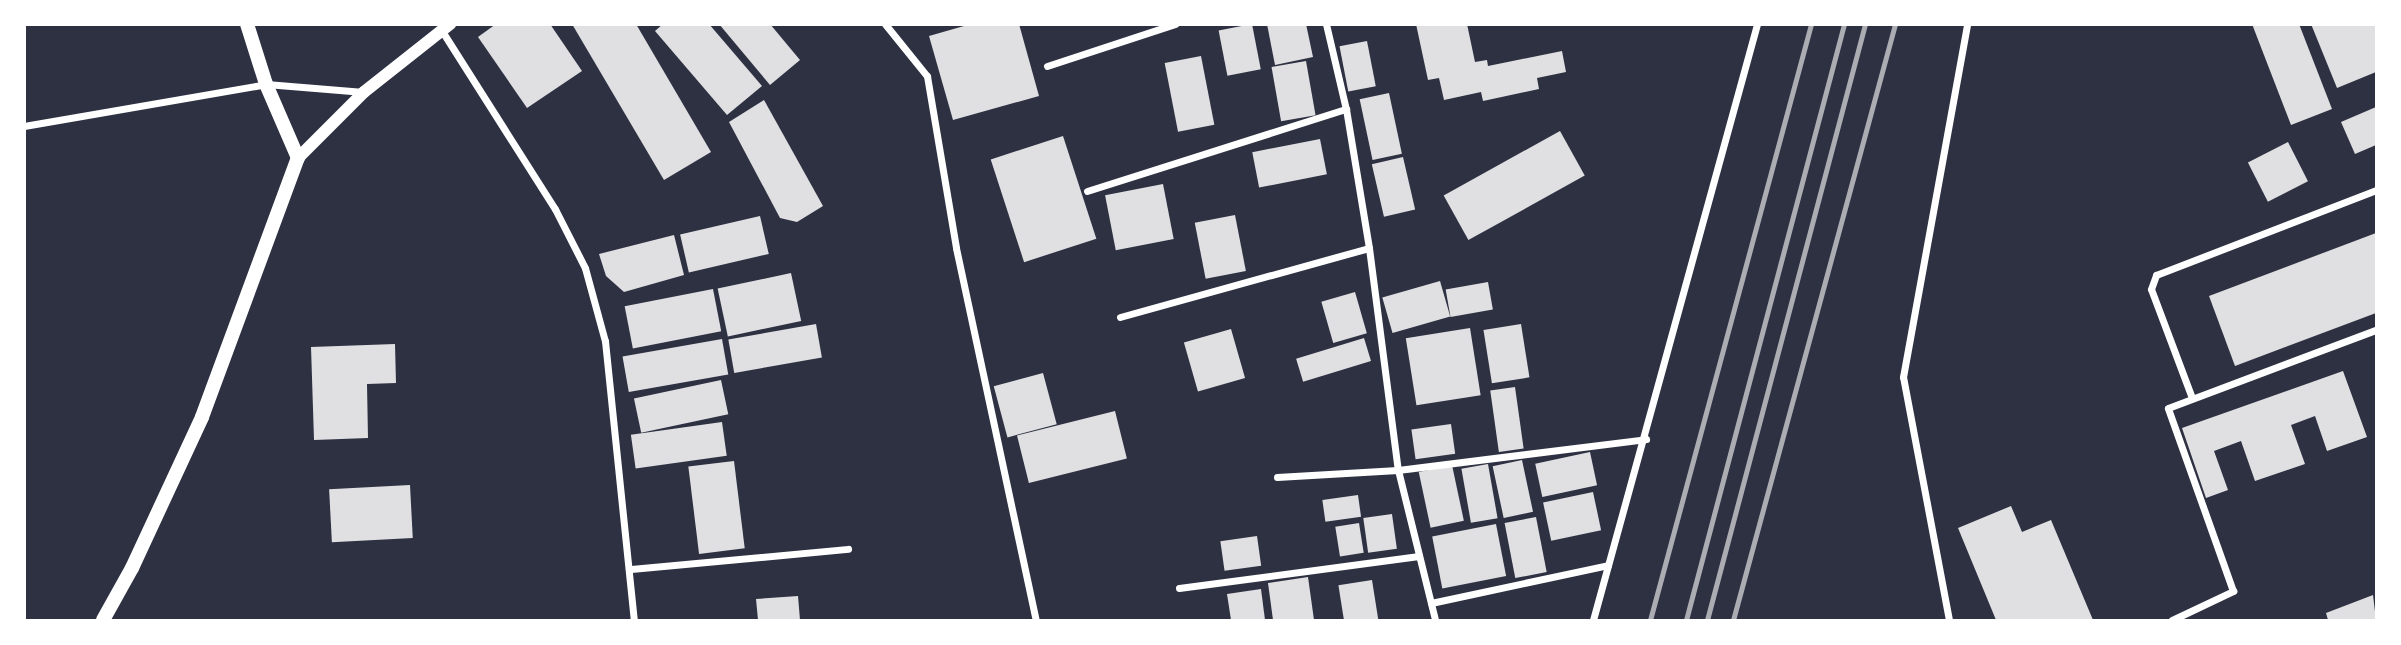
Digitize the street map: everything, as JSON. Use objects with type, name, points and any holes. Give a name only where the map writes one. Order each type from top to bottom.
[{"type":"main road","points":[[103,621],[202,417],[298,158],[266,84],[247,24]]},
{"type":"street","points":[[886,24],[927,76],[956,248],[1036,621]]},
{"type":"street","points":[[1047,66],[1175,24]]},
{"type":"street","points":[[1326,24],[1346,109],[1369,248],[1398,470],[1435,621]]},
{"type":"street","points":[[1593,621],[1646,439],[1757,24]]},
{"type":"street","points":[[1949,621],[1903,377],[1967,24]]},
{"type":"street","points":[[298,158],[364,92],[446,28],[555,209],[585,268],[606,341],[631,569],[634,621]]},
{"type":"street","points":[[24,126],[266,84],[364,92]]},
{"type":"street","points":[[1087,191],[1346,109]]},
{"type":"street","points":[[2192,398],[2151,289],[2156,275],[2376,190]]},
{"type":"street","points":[[1120,317],[1369,248]]},
{"type":"street","points":[[2172,621],[2232,591],[2166,414],[2168,408],[2376,330]]},
{"type":"street","points":[[1277,477],[1398,470],[1646,439]]},
{"type":"street","points":[[631,569],[848,549]]},
{"type":"street","points":[[1179,588],[1419,556]]},
{"type":"street","points":[[1431,603],[1608,565]]},
{"type":"building","points":[[496,24],[550,24],[582,71],[527,108],[478,37]]},
{"type":"building","points":[[572,24],[636,24],[711,152],[664,180]]},
{"type":"building","points":[[663,24],[709,24],[762,86],[727,115],[655,31]]},
{"type":"building","points":[[719,24],[770,24],[800,60],[770,85]]},
{"type":"building","points":[[971,24],[1019,24],[1039,96],[953,120],[929,36]]},
{"type":"building","points":[[1252,24],[1261,69],[1227,76],[1219,30]]},
{"type":"building","points":[[1267,24],[1306,24],[1313,57],[1275,65]]},
{"type":"building","points":[[1416,24],[1467,24],[1475,62],[1487,60],[1488,66],[1562,51],[1566,72],[1537,78],[1539,89],[1483,101],[1481,92],[1444,100],[1439,78],[1428,80]]},
{"type":"building","points":[[2252,24],[2299,24],[2332,109],[2291,125]]},
{"type":"building","points":[[2311,24],[2376,24],[2376,72],[2337,88]]},
{"type":"building","points":[[1367,41],[1376,86],[1348,91],[1340,46]]},
{"type":"building","points":[[1201,56],[1214,125],[1178,132],[1165,63]]},
{"type":"building","points":[[1306,61],[1316,115],[1281,121],[1272,67]]},
{"type":"building","points":[[1389,93],[1402,154],[1373,160],[1360,99]]},
{"type":"building","points":[[764,100],[823,206],[797,222],[780,218],[729,122]]},
{"type":"building","points":[[2376,107],[2376,145],[2355,154],[2341,122]]},
{"type":"building","points":[[1560,131],[1585,176],[1468,240],[1444,195]]},
{"type":"building","points":[[1063,136],[1096,239],[1024,262],[991,159]]},
{"type":"building","points":[[1320,139],[1327,174],[1259,188],[1252,152]]},
{"type":"building","points":[[2288,142],[2308,181],[2268,202],[2248,162]]},
{"type":"building","points":[[1403,157],[1415,210],[1384,217],[1372,164]]},
{"type":"building","points":[[1163,184],[1174,239],[1116,250],[1105,195]]},
{"type":"building","points":[[1235,215],[1246,271],[1206,279],[1195,223]]},
{"type":"building","points":[[760,216],[769,254],[689,272],[680,234]]},
{"type":"building","points":[[2376,233],[2376,313],[2235,366],[2209,296]]},
{"type":"building","points":[[674,235],[684,275],[624,292],[606,276],[599,254]]},
{"type":"building","points":[[791,273],[801,321],[728,337],[718,289]]},
{"type":"building","points":[[1440,281],[1450,317],[1393,333],[1382,298]]},
{"type":"building","points":[[1488,282],[1493,310],[1451,317],[1446,289]]},
{"type":"building","points":[[713,289],[721,331],[633,348],[625,306]]},
{"type":"building","points":[[1355,292],[1367,333],[1333,343],[1321,302]]},
{"type":"building","points":[[816,324],[822,357],[734,373],[728,339]]},
{"type":"building","points":[[1521,324],[1529,377],[1492,383],[1483,330]]},
{"type":"building","points":[[1470,328],[1481,395],[1416,405],[1406,338]]},
{"type":"building","points":[[1231,329],[1245,378],[1198,392],[1184,343]]},
{"type":"building","points":[[1364,338],[1371,361],[1303,382],[1296,359]]},
{"type":"building","points":[[722,339],[728,374],[629,392],[623,357]]},
{"type":"building","points":[[395,344],[396,383],[367,384],[368,438],[314,440],[311,347]]},
{"type":"building","points":[[2343,371],[2367,437],[2327,451],[2315,416],[2291,425],[2305,464],[2255,481],[2241,441],[2214,451],[2228,490],[2206,498],[2182,428]]},
{"type":"building","points":[[1043,373],[1057,424],[1007,437],[994,386]]},
{"type":"building","points":[[721,380],[728,414],[641,433],[634,399]]},
{"type":"building","points":[[1515,387],[1524,448],[1499,452],[1490,390]]},
{"type":"building","points":[[1115,411],[1127,459],[1029,483],[1017,435]]},
{"type":"building","points":[[722,422],[727,456],[636,468],[631,435]]},
{"type":"building","points":[[1451,424],[1455,454],[1416,459],[1411,430]]},
{"type":"building","points":[[1590,452],[1597,485],[1542,497],[1535,464]]},
{"type":"building","points":[[1522,460],[1533,512],[1504,518],[1493,466]]},
{"type":"building","points":[[734,461],[745,548],[699,554],[688,467]]},
{"type":"building","points":[[1488,464],[1498,518],[1471,523],[1461,469]]},
{"type":"building","points":[[1452,465],[1464,521],[1431,528],[1419,472]]},
{"type":"building","points":[[410,485],[413,538],[332,542],[329,489]]},
{"type":"building","points":[[1593,492],[1601,530],[1551,541],[1543,503]]},
{"type":"building","points":[[1358,495],[1361,517],[1325,522],[1322,500]]},
{"type":"building","points":[[2011,506],[2022,532],[2051,520],[2093,620],[1996,620],[1958,528]]},
{"type":"building","points":[[1392,514],[1397,549],[1368,553],[1363,518]]},
{"type":"building","points":[[1536,517],[1547,572],[1515,578],[1505,523]]},
{"type":"building","points":[[1359,523],[1364,553],[1340,556],[1335,527]]},
{"type":"building","points":[[1496,524],[1506,576],[1442,588],[1432,536]]},
{"type":"building","points":[[1257,536],[1261,566],[1225,571],[1220,541]]},
{"type":"building","points":[[1308,577],[1314,620],[1273,620],[1268,583]]},
{"type":"building","points":[[1372,580],[1378,620],[1344,620],[1338,585]]},
{"type":"building","points":[[1261,589],[1265,620],[1231,620],[1227,594]]},
{"type":"building","points":[[2373,595],[2376,620],[2328,620],[2326,613]]},
{"type":"building","points":[[798,596],[800,620],[758,620],[756,599]]},
{"type":"railway","points":[[1650,620],[1811,24]]},
{"type":"railway","points":[[1686,620],[1844,24]]},
{"type":"railway","points":[[1707,620],[1865,24]]},
{"type":"railway","points":[[1733,620],[1895,24]]}]
